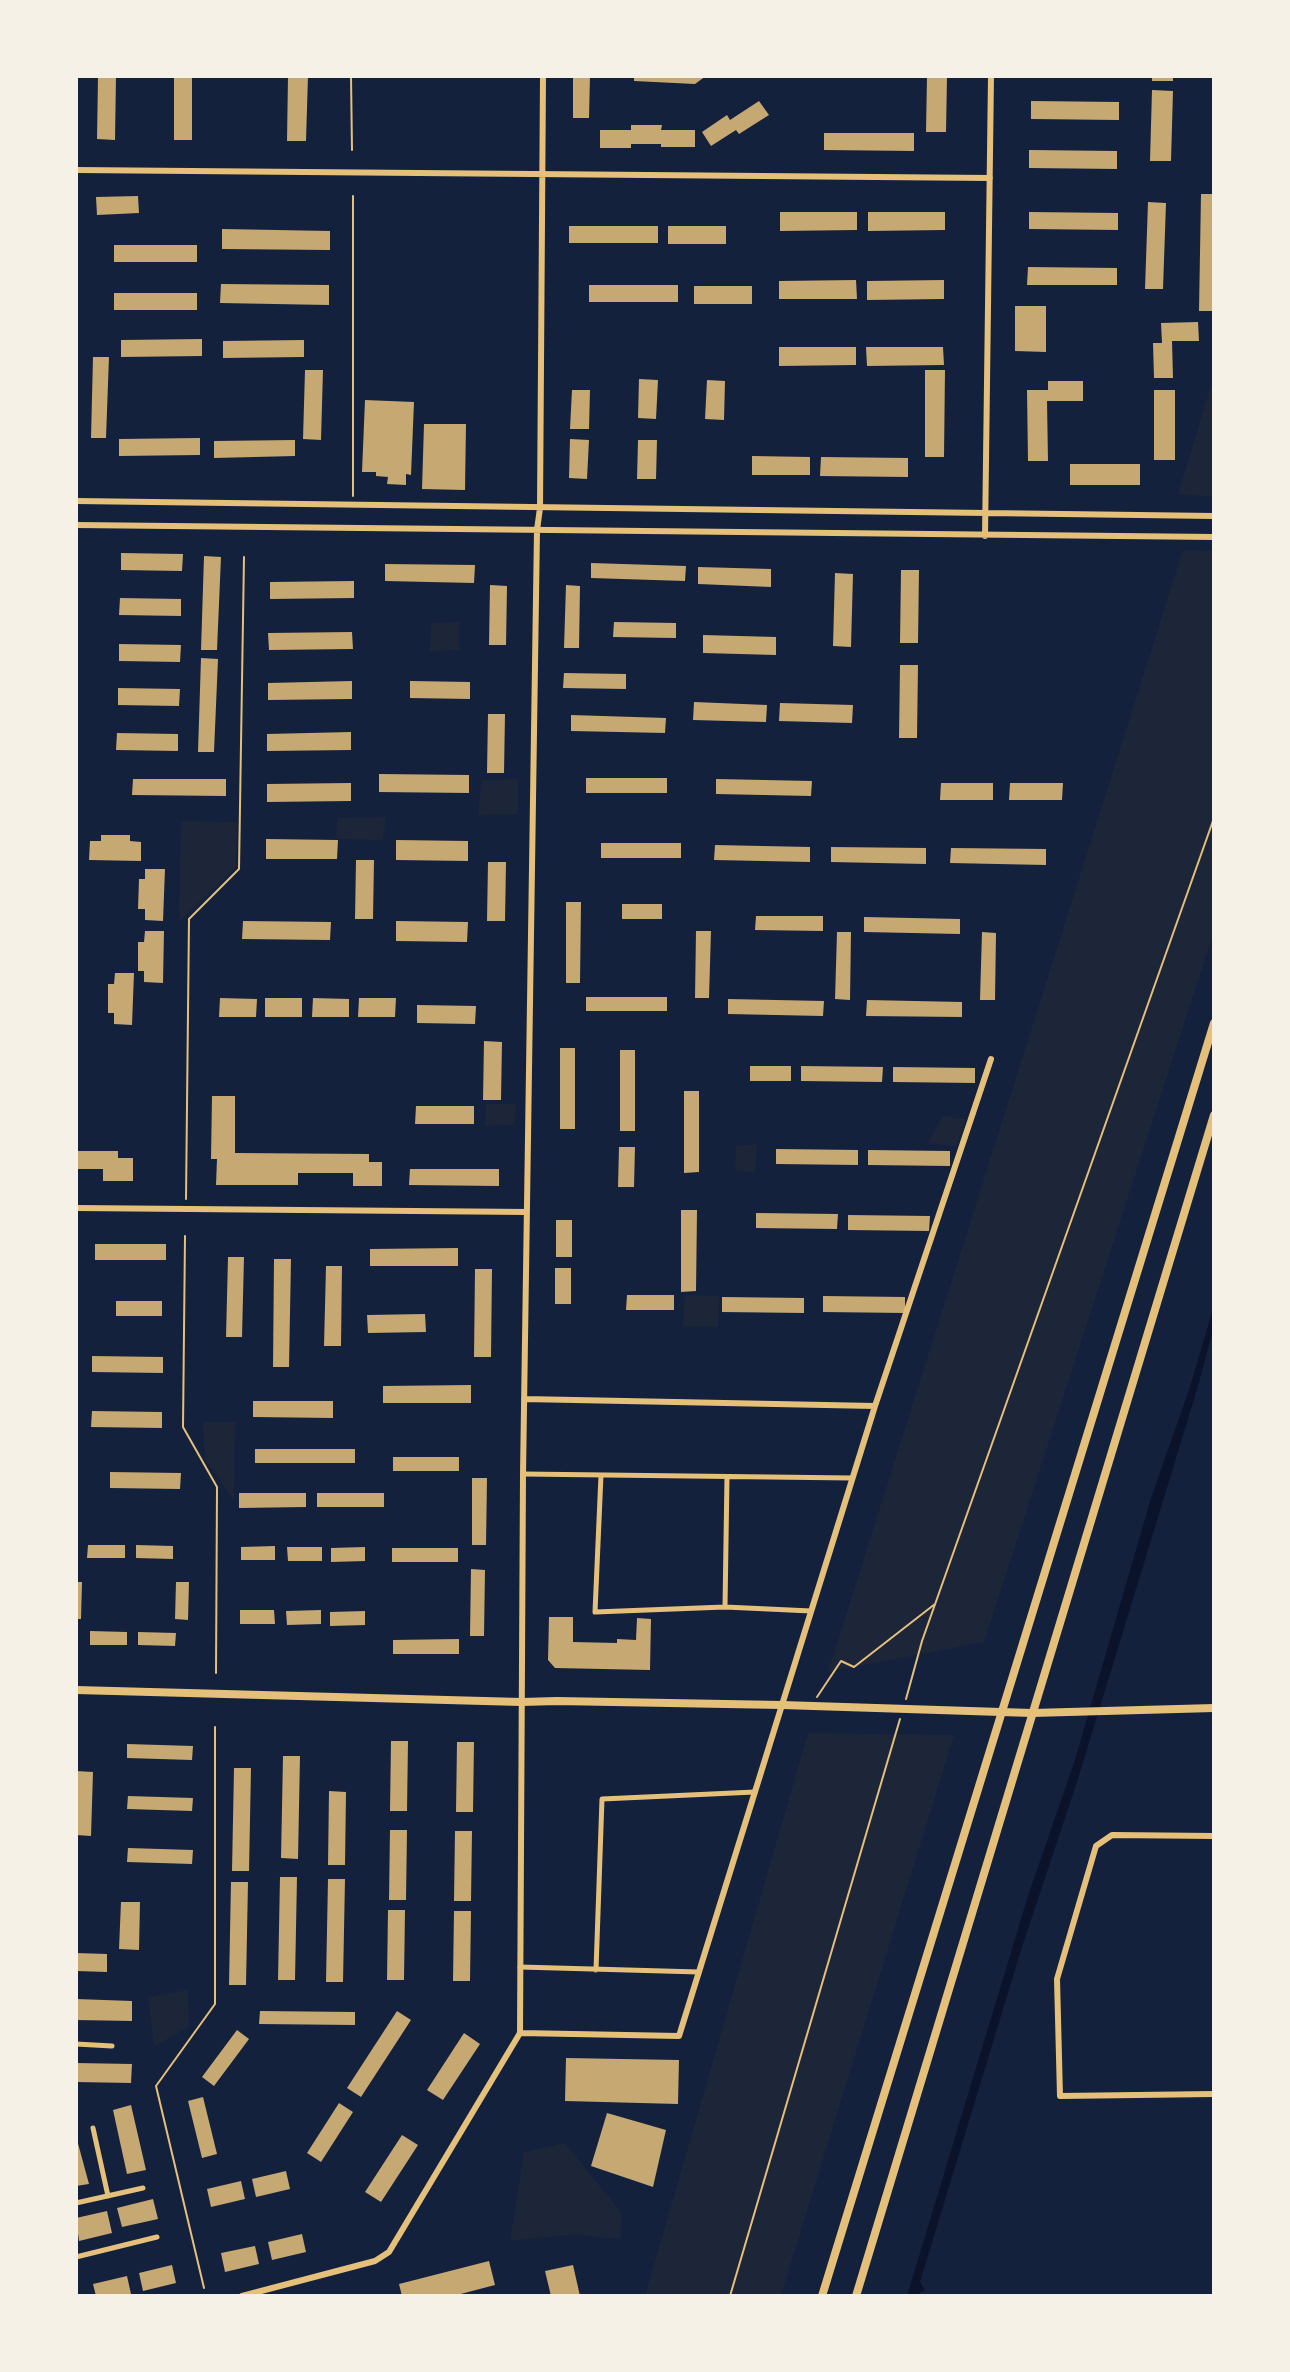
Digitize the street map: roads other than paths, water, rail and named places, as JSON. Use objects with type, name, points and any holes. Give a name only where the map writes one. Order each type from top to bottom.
[{"type":"main road","points":[[822,2295],[1214,1023]]},
{"type":"main road","points":[[856,2295],[1214,1115]]},
{"type":"main road","points":[[76,1690],[520,1702],[782,1705],[1032,1713],[1062,1710],[1214,1708]]},
{"type":"street","points":[[242,2295],[375,2261],[389,2252],[520,2033],[520,1702],[537,530],[540,508],[543,76]]},
{"type":"street","points":[[985,536],[991,76]]},
{"type":"street","points":[[76,170],[990,178]]},
{"type":"street","points":[[76,501],[1214,516]]},
{"type":"street","points":[[76,525],[1214,537]]},
{"type":"street","points":[[520,2033],[679,2036],[852,1478],[990,1059]]},
{"type":"street","points":[[76,1208],[527,1212]]},
{"type":"street","points":[[524,1399],[875,1406]]},
{"type":"street","points":[[523,1474],[852,1478]]},
{"type":"street","points":[[602,1475],[595,1612],[725,1607],[811,1611]]},
{"type":"street","points":[[725,1607],[726,1477]]},
{"type":"street","points":[[596,1970],[602,1798],[755,1792]]},
{"type":"street","points":[[1214,1836],[1112,1835],[1096,1846],[1057,1979],[1060,2096],[1214,2094]]},
{"type":"street","points":[[520,1967],[699,1972]]},
{"type":"street","points":[[76,2044],[112,2046]]},
{"type":"street","points":[[93,2128],[108,2196]]},
{"type":"street","points":[[76,2203],[143,2188]]},
{"type":"street","points":[[76,2257],[157,2237]]}]
